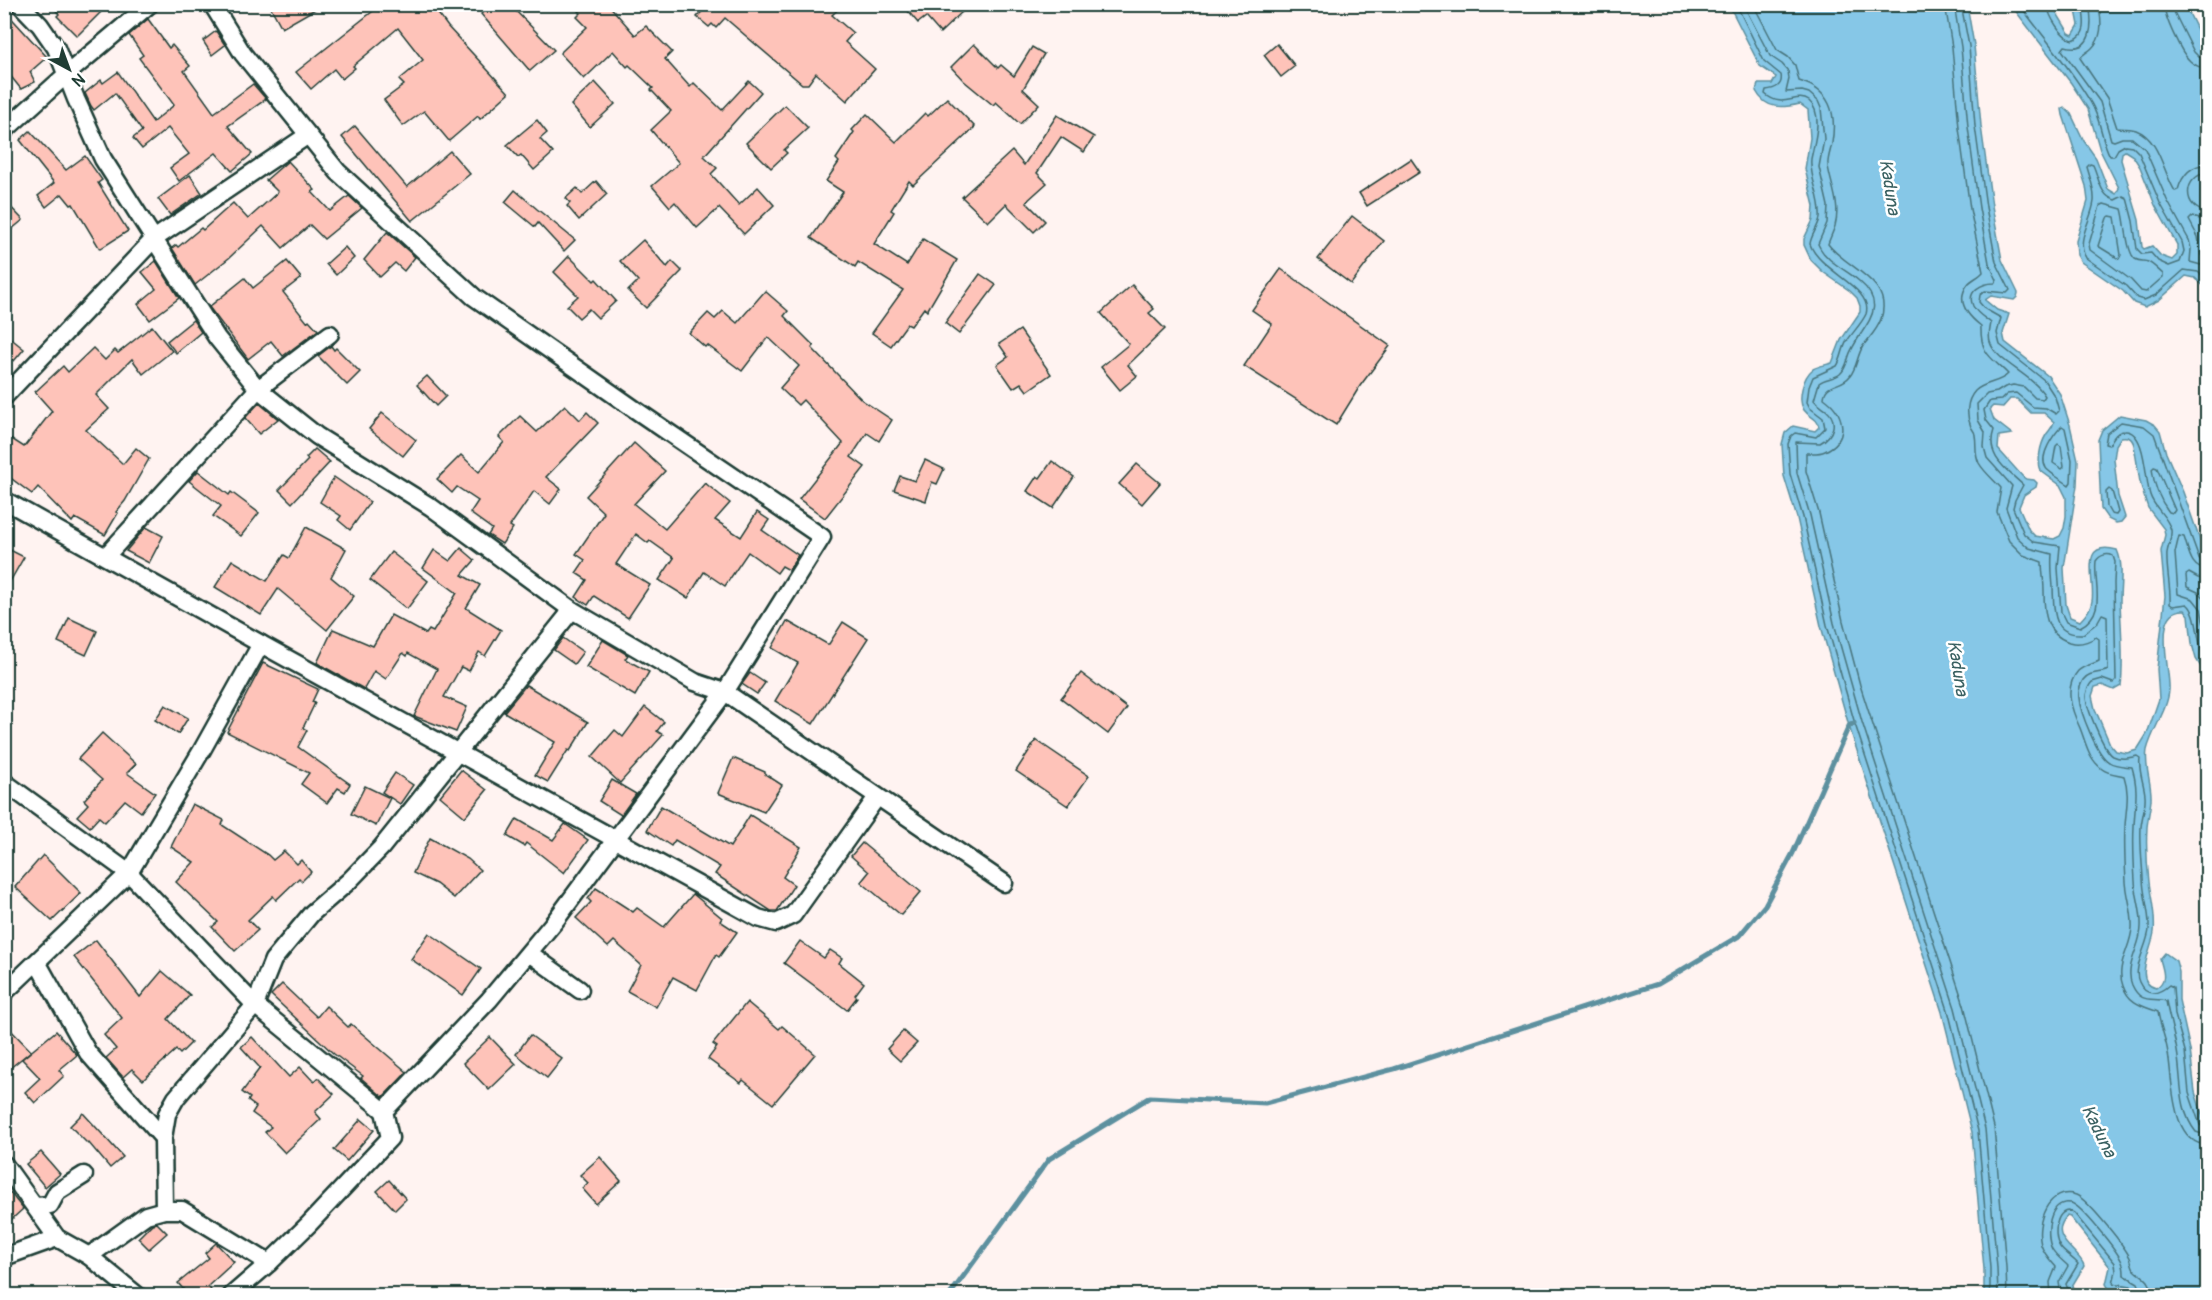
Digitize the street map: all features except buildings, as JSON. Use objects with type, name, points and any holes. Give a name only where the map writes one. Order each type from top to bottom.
[{"type":"street","points":[[20,4],[40,25],[56,48],[103,159],[217,338],[258,389],[317,436],[431,507],[572,610],[695,682],[724,692],[1004,883]]},
{"type":"street","points":[[4,131],[150,4]]},
{"type":"street","points":[[213,4],[243,54],[338,172],[474,297],[822,537],[724,692],[555,921],[489,1000],[384,1111]]},
{"type":"street","points":[[4,398],[154,239],[308,135]]},
{"type":"street","points":[[106,556],[258,389],[330,334]]},
{"type":"street","points":[[4,500],[615,841],[758,918],[776,923],[793,915],[877,797]]},
{"type":"street","points":[[164,1210],[163,1138],[167,1114],[176,1098],[255,1005],[273,960],[312,913],[349,881],[381,848],[572,610]]},
{"type":"street","points":[[4,993],[129,873],[202,750],[261,644]]},
{"type":"street","points":[[4,782],[129,873],[255,1005],[384,1111],[390,1138],[309,1224],[231,1296]]},
{"type":"street","points":[[529,953],[580,990]]},
{"type":"street","points":[[37,962],[88,1053],[163,1138]]},
{"type":"street","points":[[4,1164],[57,1238],[89,1257],[138,1296]]},
{"type":"street","points":[[36,1206],[50,1205],[57,1192],[84,1175]]},
{"type":"street","points":[[89,1257],[146,1215],[164,1210],[182,1210],[269,1263]]},
{"type":"street","points":[[4,1257],[57,1238]]},
{"type":"water","name":"Kaduna","points":[[1729,5],[1967,5],[1974,45],[1981,126],[1992,206],[2002,260],[2018,293],[2014,300],[1991,296],[1985,300],[1997,310],[2009,314],[2003,333],[2005,342],[2048,376],[2060,394],[2078,460],[2077,485],[2064,568],[2066,605],[2070,617],[2080,621],[2091,607],[2093,593],[2091,564],[2097,551],[2105,548],[2117,550],[2120,562],[2121,686],[2114,690],[2102,685],[2095,687],[2092,696],[2110,744],[2116,751],[2127,753],[2137,750],[2147,734],[2159,699],[2157,669],[2165,596],[2161,551],[2165,535],[2164,529],[2148,508],[2140,482],[2134,445],[2128,437],[2121,437],[2116,445],[2114,459],[2118,496],[2125,517],[2121,522],[2116,523],[2108,519],[2101,509],[2098,440],[2102,430],[2120,415],[2146,420],[2155,425],[2160,431],[2166,453],[2183,492],[2207,560],[2207,691],[2206,675],[2196,659],[2192,644],[2189,615],[2185,610],[2175,612],[2168,619],[2165,642],[2169,681],[2168,697],[2149,742],[2146,757],[2151,793],[2147,827],[2147,855],[2154,932],[2144,972],[2149,985],[2156,988],[2160,985],[2164,975],[2160,959],[2165,953],[2176,961],[2179,972],[2179,1000],[2190,1050],[2195,1092],[2207,1129],[2207,1295],[2131,1295],[2124,1290],[2109,1289],[2106,1284],[2110,1267],[2067,1216],[2060,1231],[2062,1238],[2082,1260],[2084,1266],[2072,1286],[2077,1295],[1984,1295],[1984,1269],[1972,1132],[1942,1012],[1849,726],[1821,626],[1797,518],[1784,476],[1782,444],[1785,433],[1793,426],[1815,431],[1819,427],[1802,405],[1801,394],[1804,383],[1813,369],[1832,363],[1841,340],[1860,312],[1860,306],[1857,298],[1850,291],[1823,272],[1811,260],[1804,245],[1804,239],[1813,220],[1814,206],[1805,169],[1810,138],[1808,110],[1800,104],[1781,107],[1765,102],[1756,91],[1758,84],[1772,84],[1776,77],[1760,66]],"holes":[[[2010,399],[2017,399],[2031,413],[2044,413],[2054,422],[2044,439],[2039,458],[2041,471],[2060,485],[2066,497],[2064,528],[2060,536],[2054,539],[2035,536],[2029,530],[2019,507],[2024,495],[2036,487],[2037,483],[2023,477],[1998,449],[1999,436],[2012,434],[1994,420],[1990,409],[1993,406],[2003,407]]]},
{"type":"water","points":[[2011,5],[2052,5],[2069,33],[2073,35],[2079,25],[2075,5],[2185,5],[2207,50],[2208,185],[2202,188],[2201,192],[2207,201],[2207,289],[2195,278],[2186,276],[2159,300],[2145,307],[2134,303],[2123,291],[2081,262],[2077,255],[2076,241],[2088,201],[2086,186],[2063,115],[2064,107],[2071,114],[2084,141],[2096,158],[2108,189],[2116,194],[2119,188],[2100,150],[2088,109],[2071,83]],"holes":[[[2125,151],[2133,156],[2140,167],[2155,205],[2177,245],[2177,255],[2172,260],[2161,256],[2152,246],[2144,249],[2142,247],[2139,220],[2121,160],[2122,153]]]},
{"type":"waterway","points":[[949,1296],[1049,1159],[1150,1097],[1265,1103],[1394,1069],[1658,984],[1739,936],[1765,905],[1793,853],[1849,726],[1854,723]]}]
